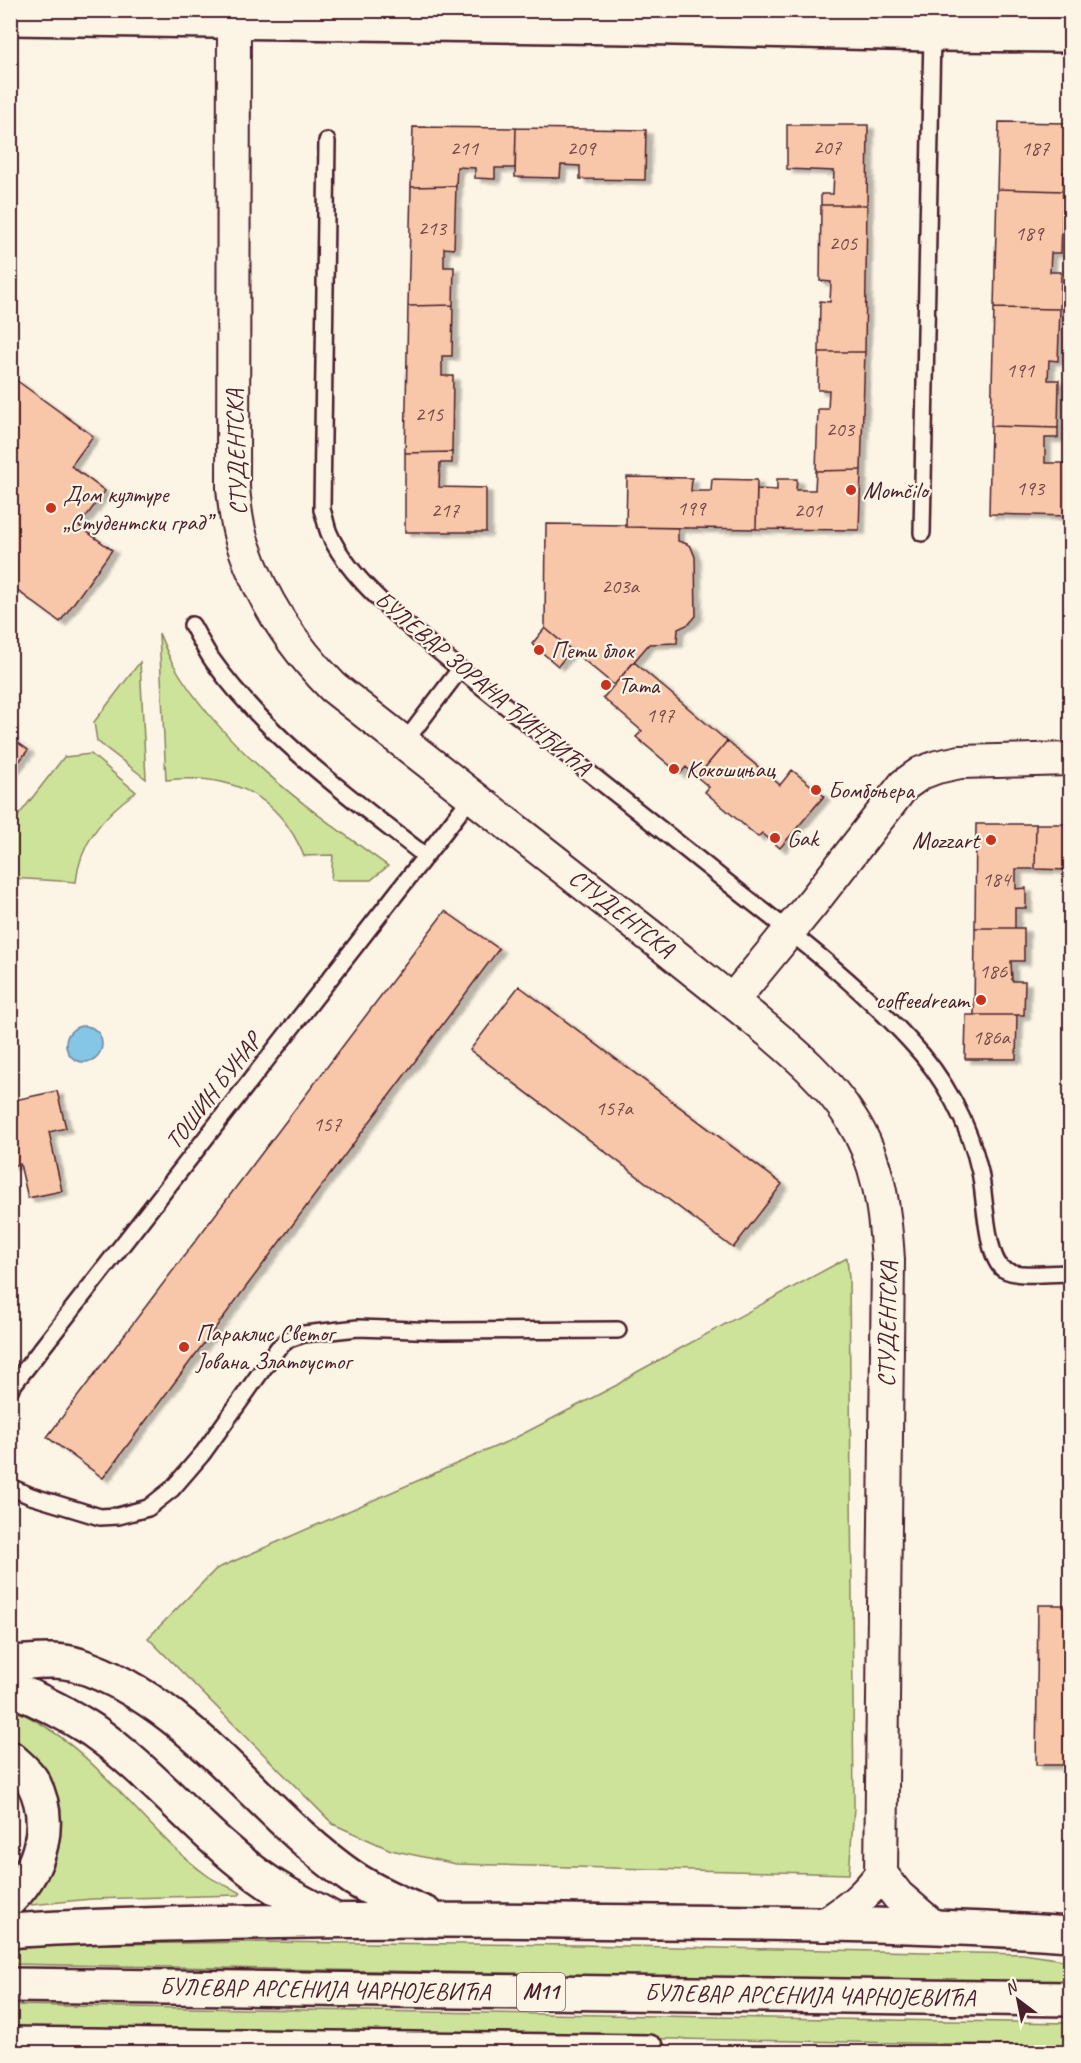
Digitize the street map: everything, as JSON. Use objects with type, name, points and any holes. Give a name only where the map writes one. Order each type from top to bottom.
[{"type":"main road","points":[[10,18],[234,16],[932,34],[1071,35]]},
{"type":"main road","points":[[10,1663],[40,1661],[76,1664],[129,1686],[174,1718],[317,1849],[353,1878],[390,1899],[439,1919]]},
{"type":"main road","points":[[10,1688],[49,1705],[92,1730],[136,1766],[228,1851],[269,1884],[334,1920]]},
{"type":"main road","points":[[10,1758],[32,1781],[43,1809],[42,1842],[34,1868],[10,1899]]},
{"type":"main road","points":[[10,1931],[62,1927],[439,1919],[824,1924],[1071,1934]]},
{"type":"main road","name":"БУЛЕВАР АРСЕНИЈА ЧАРНОЈЕВИЋА","points":[[10,1985],[1071,1999]]},
{"type":"main road","points":[[10,2044],[648,2052]]},
{"type":"street","name":"СТУДЕНТСКА","points":[[234,16],[233,488],[237,520],[244,548],[263,591],[290,638],[333,687],[732,1001],[814,1070],[852,1118],[871,1156],[882,1191],[888,1260],[881,1874]]},
{"type":"street","points":[[732,1001],[904,785],[921,773],[960,762],[1071,759]]},
{"type":"street","points":[[824,1924],[862,1897],[881,1874],[898,1896],[934,1927]]},
{"type":"lane","points":[[922,533],[932,34]]},
{"type":"lane","name":"БУЛЕВАР ЗОРАНА ЂИНЂИЋА","points":[[327,141],[322,510],[330,533],[363,582],[384,604],[460,669],[788,931]]},
{"type":"lane","points":[[192,626],[213,660],[236,690],[268,724],[334,785],[424,855]]},
{"type":"lane","points":[[404,743],[460,669]]},
{"type":"lane","name":"ТОШИН БУНАР","points":[[10,1389],[472,795]]},
{"type":"lane","points":[[788,931],[880,1009],[933,1068],[960,1113],[975,1153],[988,1217],[989,1241],[994,1257],[1001,1267],[1017,1273],[1071,1273]]},
{"type":"lane","points":[[10,1487],[31,1496],[100,1517],[118,1516],[148,1508],[172,1489],[203,1453],[278,1348],[289,1339],[304,1334],[358,1328],[442,1331],[618,1330]]},
{"type":"green space","points":[[159,633],[172,662],[192,693],[241,750],[298,799],[388,866],[371,880],[331,880],[333,855],[304,856],[281,817],[250,792],[211,780],[166,780]]},
{"type":"green space","points":[[140,662],[146,779],[97,741],[94,722]]},
{"type":"green space","points":[[91,754],[136,792],[104,820],[88,842],[78,868],[76,882],[11,878],[11,825],[64,757]]},
{"type":"green space","points":[[847,1258],[854,1807],[849,1874],[456,1864],[391,1850],[333,1824],[148,1638],[216,1569],[513,1439],[617,1385]]},
{"type":"green space","points":[[10,1708],[40,1723],[67,1742],[91,1763],[183,1856],[212,1878],[241,1893],[239,1895],[91,1899],[21,1906],[28,1885],[35,1768],[11,1737]]},
{"type":"green space","points":[[256,1942],[579,1945],[1023,1954],[1070,1961],[1070,1984],[11,1964],[11,1949],[49,1945]]},
{"type":"green space","points":[[10,2005],[1070,2023],[1070,2046],[11,2027]]},
{"type":"water","points":[[84,1026],[96,1032],[102,1044],[96,1056],[84,1062],[72,1056],[66,1044],[72,1032]]},
{"type":"building","points":[[999,122],[1070,123],[1070,172],[1063,172],[1063,191],[997,189]]},
{"type":"building","points":[[787,125],[868,125],[867,205],[821,205],[821,194],[833,194],[834,171],[787,169]]},
{"type":"building","points":[[413,127],[516,128],[515,168],[495,168],[495,179],[475,178],[475,168],[457,167],[456,186],[411,187]]},
{"type":"building","points":[[516,128],[646,130],[645,180],[580,179],[580,166],[561,165],[560,178],[515,177]]},
{"type":"building","points":[[456,186],[454,249],[444,248],[444,267],[454,267],[453,305],[408,306],[411,187]]},
{"type":"building","points":[[997,189],[1063,191],[1061,253],[1051,253],[1050,272],[1061,272],[1060,309],[994,308]]},
{"type":"building","points":[[821,205],[867,205],[865,352],[819,352],[820,301],[830,302],[831,282],[820,281]]},
{"type":"building","points":[[453,305],[452,356],[442,356],[442,376],[453,376],[452,452],[405,453],[408,306]]},
{"type":"building","points":[[994,308],[1060,309],[1058,361],[1049,360],[1048,380],[1059,380],[1058,428],[991,426]]},
{"type":"building","points":[[819,352],[865,352],[861,470],[816,471],[818,409],[828,409],[829,390],[818,390]]},
{"type":"building","name":"Дом културе „Студентски град”","points":[[16,380],[93,436],[71,466],[105,491],[79,526],[112,550],[60,622],[10,585],[10,388]]},
{"type":"building","points":[[991,426],[1058,428],[1058,438],[1045,438],[1045,463],[1070,463],[1070,516],[989,514]]},
{"type":"building","points":[[452,452],[452,463],[440,463],[439,487],[486,488],[486,532],[405,532],[405,453]]},
{"type":"building","points":[[861,470],[859,530],[756,529],[757,489],[777,490],[777,479],[797,479],[796,490],[815,490],[816,471]]},
{"type":"building","points":[[627,477],[692,478],[691,491],[711,491],[712,479],[757,480],[756,529],[626,527]]},
{"type":"building","points":[[546,524],[678,528],[678,541],[691,547],[695,557],[696,616],[689,624],[678,629],[677,643],[649,644],[614,685],[545,628]]},
{"type":"building","points":[[545,628],[571,650],[558,666],[532,644]]},
{"type":"building","points":[[634,662],[727,741],[697,777],[686,767],[680,774],[636,737],[642,731],[603,698]]},
{"type":"building","points":[[10,737],[28,750],[10,773]]},
{"type":"building","points":[[727,741],[780,785],[792,770],[824,796],[780,848],[762,833],[758,837],[705,792],[709,787],[697,777]]},
{"type":"building","points":[[976,824],[1036,824],[1035,869],[1016,869],[1016,889],[1026,888],[1026,908],[1015,908],[1015,928],[975,928]]},
{"type":"building","points":[[1036,824],[1070,824],[1070,870],[1035,869]]},
{"type":"building","points":[[445,911],[499,949],[103,1478],[47,1437]]},
{"type":"building","points":[[975,928],[1024,928],[1024,961],[1011,961],[1012,981],[1025,981],[1024,1015],[974,1015]]},
{"type":"building","points":[[519,986],[782,1184],[733,1248],[470,1050]]},
{"type":"building","points":[[966,1015],[1017,1015],[1016,1059],[965,1059]]},
{"type":"building","points":[[57,1091],[66,1128],[49,1132],[62,1191],[28,1198],[20,1164],[10,1166],[10,1101]]},
{"type":"building","points":[[1038,1605],[1070,1605],[1070,1765],[1036,1765]]},
{"type":"place","name":"Momčilo","points":[[851,490]]},
{"type":"place","name":"Дом културе „Студентски град”","points":[[51,508]]},
{"type":"place","name":"Пети блок","points":[[539,650]]},
{"type":"place","name":"Тата","points":[[606,685]]},
{"type":"place","name":"Кокошињац","points":[[674,769]]},
{"type":"place","name":"Бомбоњера","points":[[816,790]]},
{"type":"place","name":"Gak","points":[[775,838]]},
{"type":"place","name":"Mozzart","points":[[991,840]]},
{"type":"place","name":"coffeedream","points":[[981,1000]]},
{"type":"place","name":"Параклис Светог Јована Златоустог","points":[[184,1347]]}]
